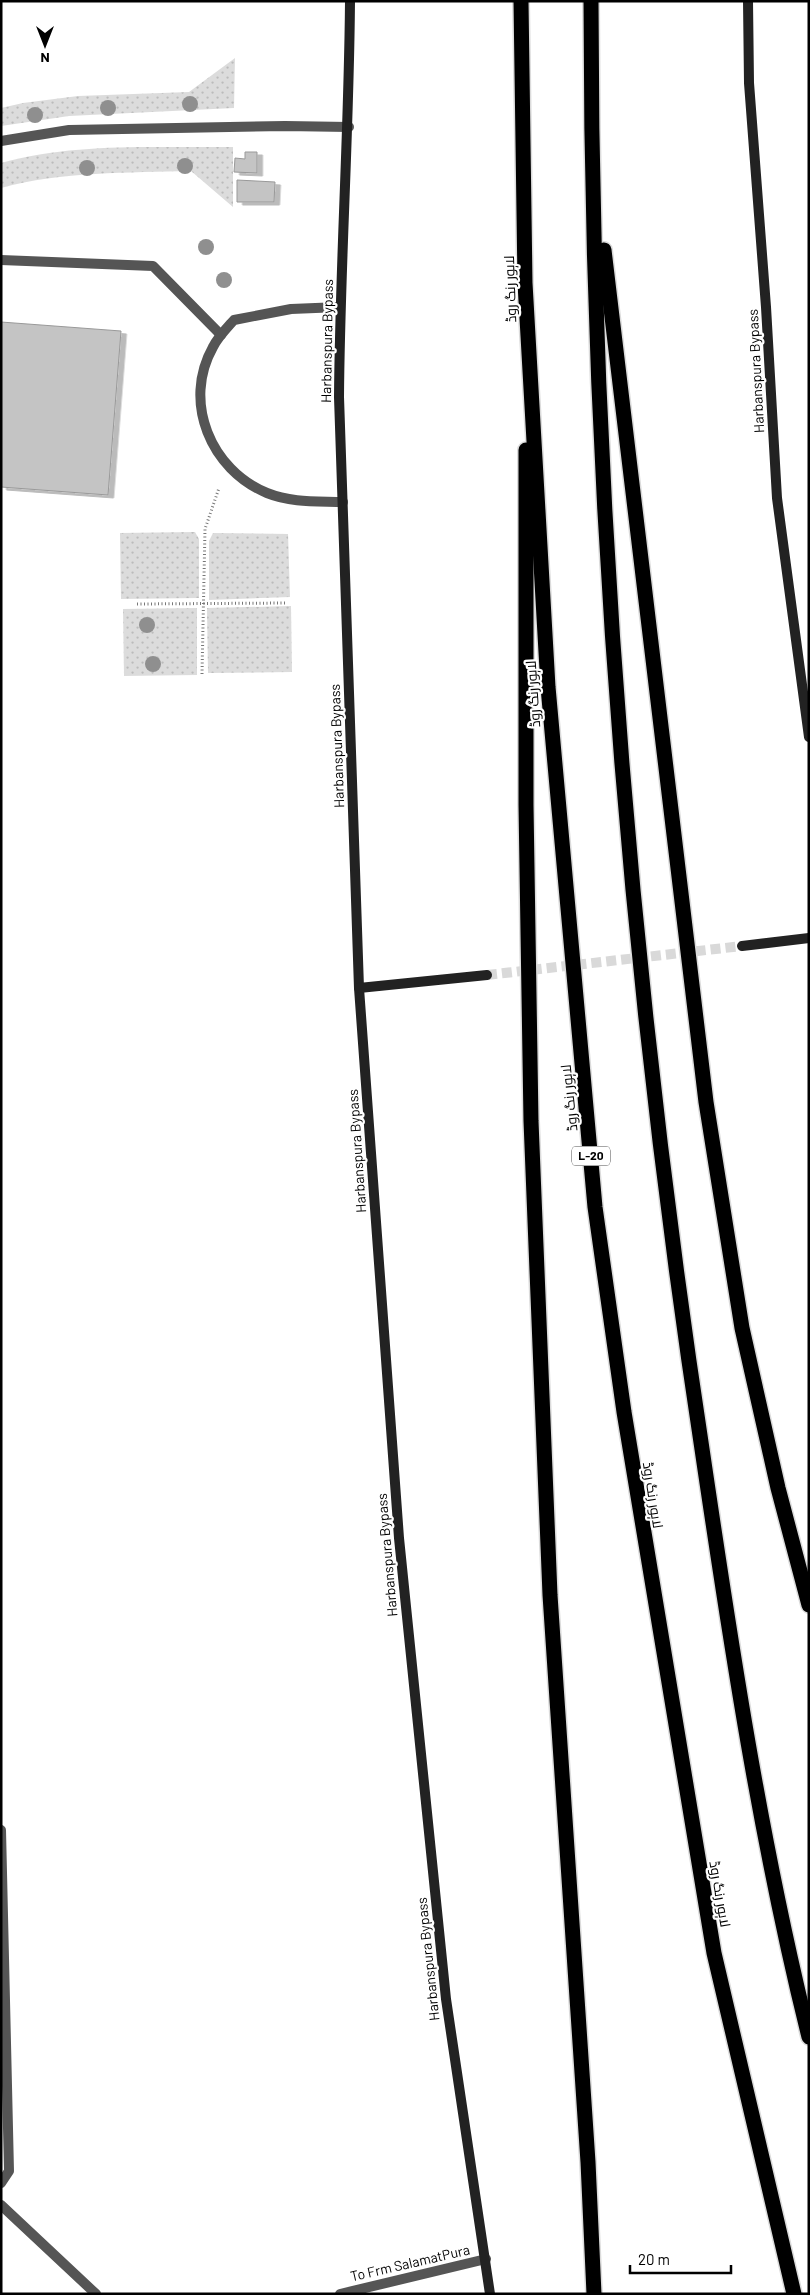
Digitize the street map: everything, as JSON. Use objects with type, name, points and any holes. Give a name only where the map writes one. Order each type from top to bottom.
[{"type":"highway","name":"لاہور رنگ روڈ","points":[[521,1],[525,283],[548,687],[597,1216],[628,1440],[714,1953],[794,2294]]},
{"type":"highway","points":[[591,1],[591,144],[606,529],[625,797],[651,1074],[684,1334],[726,1607],[784,1935],[809,2037]]},
{"type":"highway","points":[[591,144],[706,1102],[742,1328],[778,1488],[809,1606]]},
{"type":"highway","points":[[525,283],[526,805],[531,1121],[550,1595],[587,2152],[594,2294]]},
{"type":"street","name":"Harbanspura Bypass","points":[[350,1],[349,127],[340,307],[339,398],[359,988],[399,1538],[446,1999],[490,2294]]},
{"type":"street","name":"Harbanspura Bypass","points":[[748,1],[749,83],[766,307],[777,498],[809,737]]},
{"type":"street","points":[[1,141],[69,130],[259,126],[349,127]]},
{"type":"street","points":[[1,260],[153,266],[220,335]]},
{"type":"street","points":[[340,307],[291,309],[234,320],[220,335],[212,348],[203,373],[200,398],[203,420],[211,444],[227,466],[248,484],[268,493],[294,501],[343,502]]},
{"type":"street","points":[[742,946],[809,938]]},
{"type":"street","points":[[359,988],[487,975]]},
{"type":"street","points":[[1,1830],[9,2171],[1,2183]]},
{"type":"street","points":[[1,2205],[96,2294]]},
{"type":"street","name":"To Frm SalamatPura","points":[[340,2294],[486,2259]]},
{"type":"path","points":[[202,674],[205,529],[227,466]]},
{"type":"path","points":[[138,604],[287,603]]},
{"type":"shaded area","points":[[235,58],[234,108],[69,116],[1,126],[1,108],[23,103],[78,96],[189,92]]},
{"type":"shaded area","points":[[233,147],[233,207],[191,171],[119,173],[48,178],[1,188],[1,163],[29,156],[87,149]]},
{"type":"shaded area","points":[[195,532],[199,539],[199,598],[121,599],[120,533]]},
{"type":"shaded area","points":[[213,533],[288,534],[290,597],[209,600],[209,541]]},
{"type":"shaded area","points":[[291,606],[292,672],[208,673],[207,608]]},
{"type":"shaded area","points":[[197,608],[197,675],[124,676],[123,609]]},
{"type":"building","points":[[245,152],[257,152],[257,173],[234,172],[235,158],[245,159]]},
{"type":"building","points":[[237,180],[275,182],[274,202],[237,202]]},
{"type":"building","points":[[1,322],[121,331],[108,495],[1,487]]},
{"type":"tunnel","points":[[487,975],[742,946]]}]
